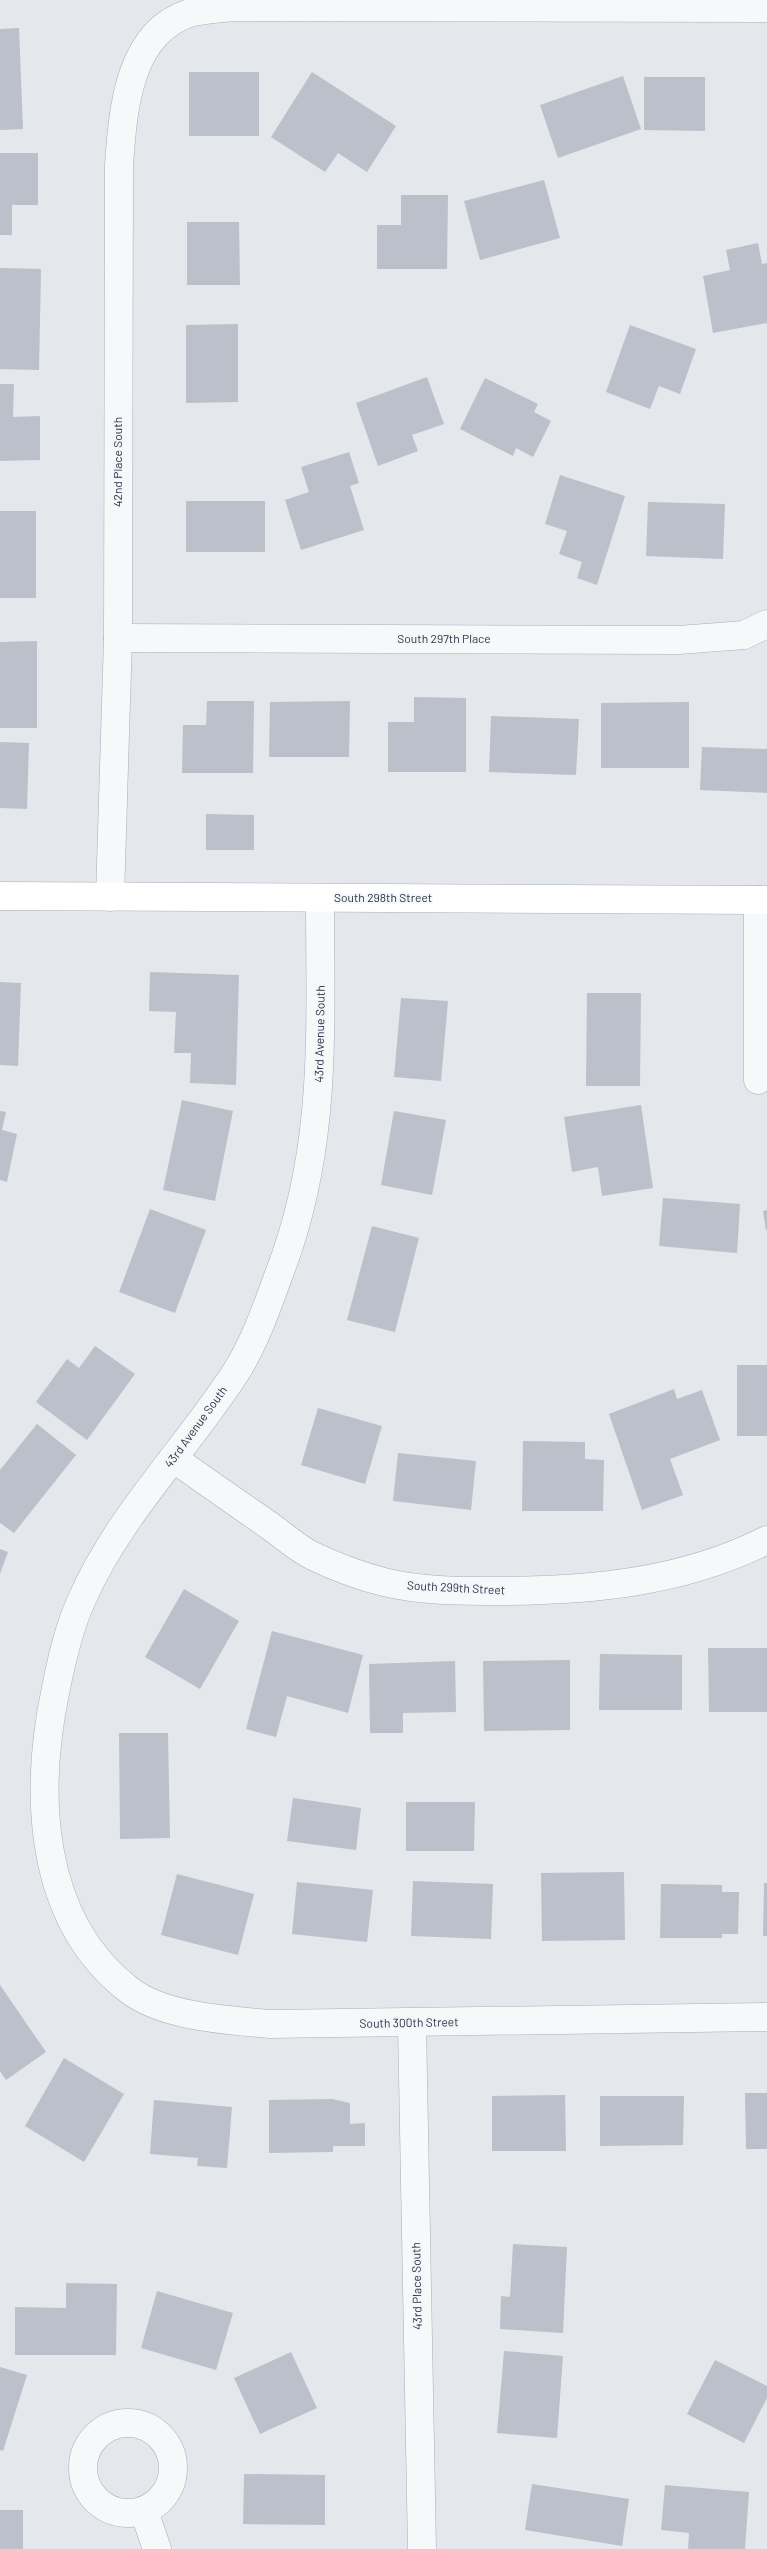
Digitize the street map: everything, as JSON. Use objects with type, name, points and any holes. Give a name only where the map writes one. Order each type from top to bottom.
[{"type":"street","name":"42nd Place South","points":[[110,897],[118,638],[119,165],[125,106],[131,80],[141,54],[155,34],[174,20],[192,13],[235,6],[767,8]]},
{"type":"street","name":"South 297th Place","points":[[118,638],[679,640],[744,635],[767,624]]},
{"type":"street","name":"South 298th Street","points":[[0,896],[763,900]]},
{"type":"street","name":"43rd Avenue South","points":[[80,1937],[65,1906],[55,1875],[47,1833],[44,1797],[48,1724],[64,1649],[82,1598],[114,1540],[237,1370],[255,1335],[295,1230],[310,1165],[319,1101],[320,898]]},
{"type":"street","points":[[758,1080],[763,900]]},
{"type":"street","name":"South 299th Street","points":[[173,1458],[311,1555],[343,1569],[386,1582],[422,1588],[534,1591],[623,1584],[667,1576],[710,1564],[741,1553],[767,1540]]},
{"type":"street","name":"South 300th Street","points":[[80,1937],[100,1963],[131,1992],[163,2006],[208,2018],[270,2024],[412,2024],[767,2016]]},
{"type":"street","name":"43rd Place South","points":[[412,2024],[422,2549]]},
{"type":"street","points":[[144,2511],[157,2549]]},
{"type":"building","points":[[19,28],[23,129],[0,130],[0,29]]},
{"type":"building","points":[[189,72],[259,72],[259,136],[189,136]]},
{"type":"building","points":[[312,72],[396,126],[367,172],[338,153],[325,172],[271,137]]},
{"type":"building","points":[[623,76],[641,129],[558,158],[540,105]]},
{"type":"building","points":[[644,77],[705,77],[705,131],[644,130]]},
{"type":"building","points":[[0,153],[38,153],[38,205],[12,205],[12,235],[0,235]]},
{"type":"building","points":[[544,180],[560,238],[480,260],[464,201]]},
{"type":"building","points":[[401,195],[448,195],[447,269],[377,269],[377,225],[401,225]]},
{"type":"building","points":[[187,222],[239,222],[240,285],[187,285]]},
{"type":"building","points":[[758,243],[762,264],[767,263],[767,323],[713,333],[703,276],[730,270],[726,250]]},
{"type":"building","points":[[0,268],[41,269],[39,370],[0,369]]},
{"type":"building","points":[[238,324],[238,402],[186,403],[186,325]]},
{"type":"building","points":[[630,325],[696,349],[680,394],[659,386],[650,409],[606,392]]},
{"type":"building","points":[[427,377],[444,424],[412,435],[418,451],[378,466],[356,403]]},
{"type":"building","points":[[485,378],[538,404],[534,412],[551,421],[533,457],[516,448],[513,456],[460,429]]},
{"type":"building","points":[[0,384],[14,384],[13,417],[40,416],[40,460],[0,461]]},
{"type":"building","points":[[349,452],[359,483],[350,486],[364,530],[301,550],[285,500],[309,492],[301,467]]},
{"type":"building","points":[[560,475],[625,496],[597,585],[577,578],[582,562],[559,554],[567,531],[545,524]]},
{"type":"building","points":[[186,501],[265,501],[265,552],[186,552]]},
{"type":"building","points":[[648,502],[725,504],[723,559],[646,556]]},
{"type":"building","points":[[0,511],[36,511],[36,598],[0,598]]},
{"type":"building","points":[[37,641],[37,728],[0,728],[0,642]]},
{"type":"building","points":[[414,697],[466,698],[466,772],[388,772],[388,722],[414,722]]},
{"type":"building","points":[[207,701],[254,701],[253,773],[182,773],[183,725],[206,725]]},
{"type":"building","points":[[350,701],[349,757],[269,757],[270,702]]},
{"type":"building","points":[[689,702],[689,768],[601,768],[601,703]]},
{"type":"building","points":[[491,716],[579,719],[576,775],[489,772]]},
{"type":"building","points":[[0,742],[29,743],[27,809],[0,808]]},
{"type":"building","points":[[702,747],[767,749],[767,793],[700,790]]},
{"type":"building","points":[[206,814],[254,815],[254,850],[206,850]]},
{"type":"building","points":[[150,972],[239,975],[236,1085],[190,1083],[191,1053],[174,1053],[176,1012],[149,1011]]},
{"type":"building","points":[[0,982],[21,983],[18,1066],[0,1065]]},
{"type":"building","points":[[587,993],[641,993],[640,1086],[586,1086]]},
{"type":"building","points":[[401,998],[448,1001],[441,1081],[394,1077]]},
{"type":"building","points":[[182,1100],[233,1111],[215,1201],[163,1190]]},
{"type":"building","points":[[641,1105],[653,1188],[602,1196],[598,1167],[572,1172],[564,1117]]},
{"type":"building","points":[[0,1111],[6,1112],[2,1130],[17,1134],[7,1182],[0,1180]]},
{"type":"building","points":[[394,1111],[446,1120],[432,1195],[381,1185]]},
{"type":"building","points":[[663,1198],[740,1204],[737,1253],[659,1246]]},
{"type":"building","points":[[150,1209],[206,1230],[175,1313],[119,1292]]},
{"type":"building","points":[[767,1210],[767,1230],[766,1230],[763,1211]]},
{"type":"building","points":[[372,1226],[419,1238],[395,1332],[347,1320]]},
{"type":"building","points":[[95,1346],[135,1374],[87,1440],[36,1402],[67,1359],[79,1368]]},
{"type":"building","points":[[737,1365],[767,1365],[767,1436],[737,1436]]},
{"type":"building","points":[[674,1389],[677,1399],[702,1390],[720,1440],[670,1459],[683,1495],[642,1510],[609,1414]]},
{"type":"building","points":[[318,1408],[382,1426],[365,1484],[301,1465]]},
{"type":"building","points":[[37,1424],[76,1455],[14,1533],[0,1523],[0,1470]]},
{"type":"building","points":[[523,1441],[585,1442],[585,1459],[604,1460],[603,1511],[522,1511]]},
{"type":"building","points":[[398,1453],[476,1461],[471,1510],[393,1501]]},
{"type":"building","points":[[0,1549],[8,1552],[0,1574]]},
{"type":"building","points":[[184,1589],[239,1621],[200,1689],[145,1657]]},
{"type":"building","points":[[272,1631],[363,1655],[348,1713],[287,1696],[276,1737],[246,1729]]},
{"type":"building","points":[[708,1648],[767,1648],[767,1712],[709,1712]]},
{"type":"building","points":[[600,1654],[682,1655],[682,1710],[599,1710]]},
{"type":"building","points":[[570,1660],[570,1730],[484,1731],[483,1661]]},
{"type":"building","points":[[455,1661],[456,1712],[403,1713],[403,1733],[370,1733],[369,1664]]},
{"type":"building","points":[[119,1733],[168,1733],[170,1838],[120,1839]]},
{"type":"building","points":[[293,1798],[361,1808],[356,1850],[287,1841]]},
{"type":"building","points":[[406,1802],[475,1802],[474,1851],[406,1851]]},
{"type":"building","points":[[624,1872],[625,1940],[542,1941],[541,1873]]},
{"type":"building","points":[[177,1874],[254,1894],[238,1955],[161,1935]]},
{"type":"building","points":[[413,1881],[493,1884],[491,1939],[411,1936]]},
{"type":"building","points":[[297,1882],[373,1890],[367,1942],[292,1934]]},
{"type":"building","points":[[764,1883],[767,1883],[767,1936],[763,1936]]},
{"type":"building","points":[[661,1884],[722,1885],[722,1892],[739,1892],[738,1934],[722,1934],[722,1938],[660,1938]]},
{"type":"building","points":[[0,1985],[46,2052],[6,2080],[0,2071]]},
{"type":"building","points":[[64,2058],[124,2094],[84,2162],[25,2126]]},
{"type":"building","points":[[745,2093],[767,2093],[767,2149],[746,2149]]},
{"type":"building","points":[[565,2095],[566,2151],[492,2151],[492,2096]]},
{"type":"building","points":[[600,2096],[684,2096],[683,2145],[600,2146]]},
{"type":"building","points":[[332,2099],[350,2103],[350,2124],[365,2123],[365,2146],[333,2146],[333,2152],[269,2153],[269,2100]]},
{"type":"building","points":[[154,2100],[232,2107],[227,2168],[197,2166],[198,2158],[150,2154]]},
{"type":"building","points":[[513,2244],[567,2247],[563,2333],[500,2329],[501,2296],[510,2297]]},
{"type":"building","points":[[66,2283],[117,2284],[116,2355],[15,2355],[15,2307],[66,2308]]},
{"type":"building","points":[[157,2291],[233,2313],[216,2370],[141,2348]]},
{"type":"building","points":[[504,2351],[563,2356],[557,2438],[497,2433]]},
{"type":"building","points":[[291,2352],[317,2408],[260,2434],[234,2378]]},
{"type":"building","points":[[715,2360],[767,2386],[767,2398],[744,2443],[687,2414]]},
{"type":"building","points":[[0,2367],[27,2375],[3,2451],[0,2450]]},
{"type":"building","points":[[244,2474],[325,2475],[325,2525],[243,2524]]},
{"type":"building","points":[[532,2484],[629,2499],[622,2546],[525,2530]]},
{"type":"building","points":[[665,2485],[749,2492],[745,2549],[688,2549],[689,2533],[661,2530]]},
{"type":"building","points":[[0,2510],[23,2510],[23,2549],[0,2549]]}]
